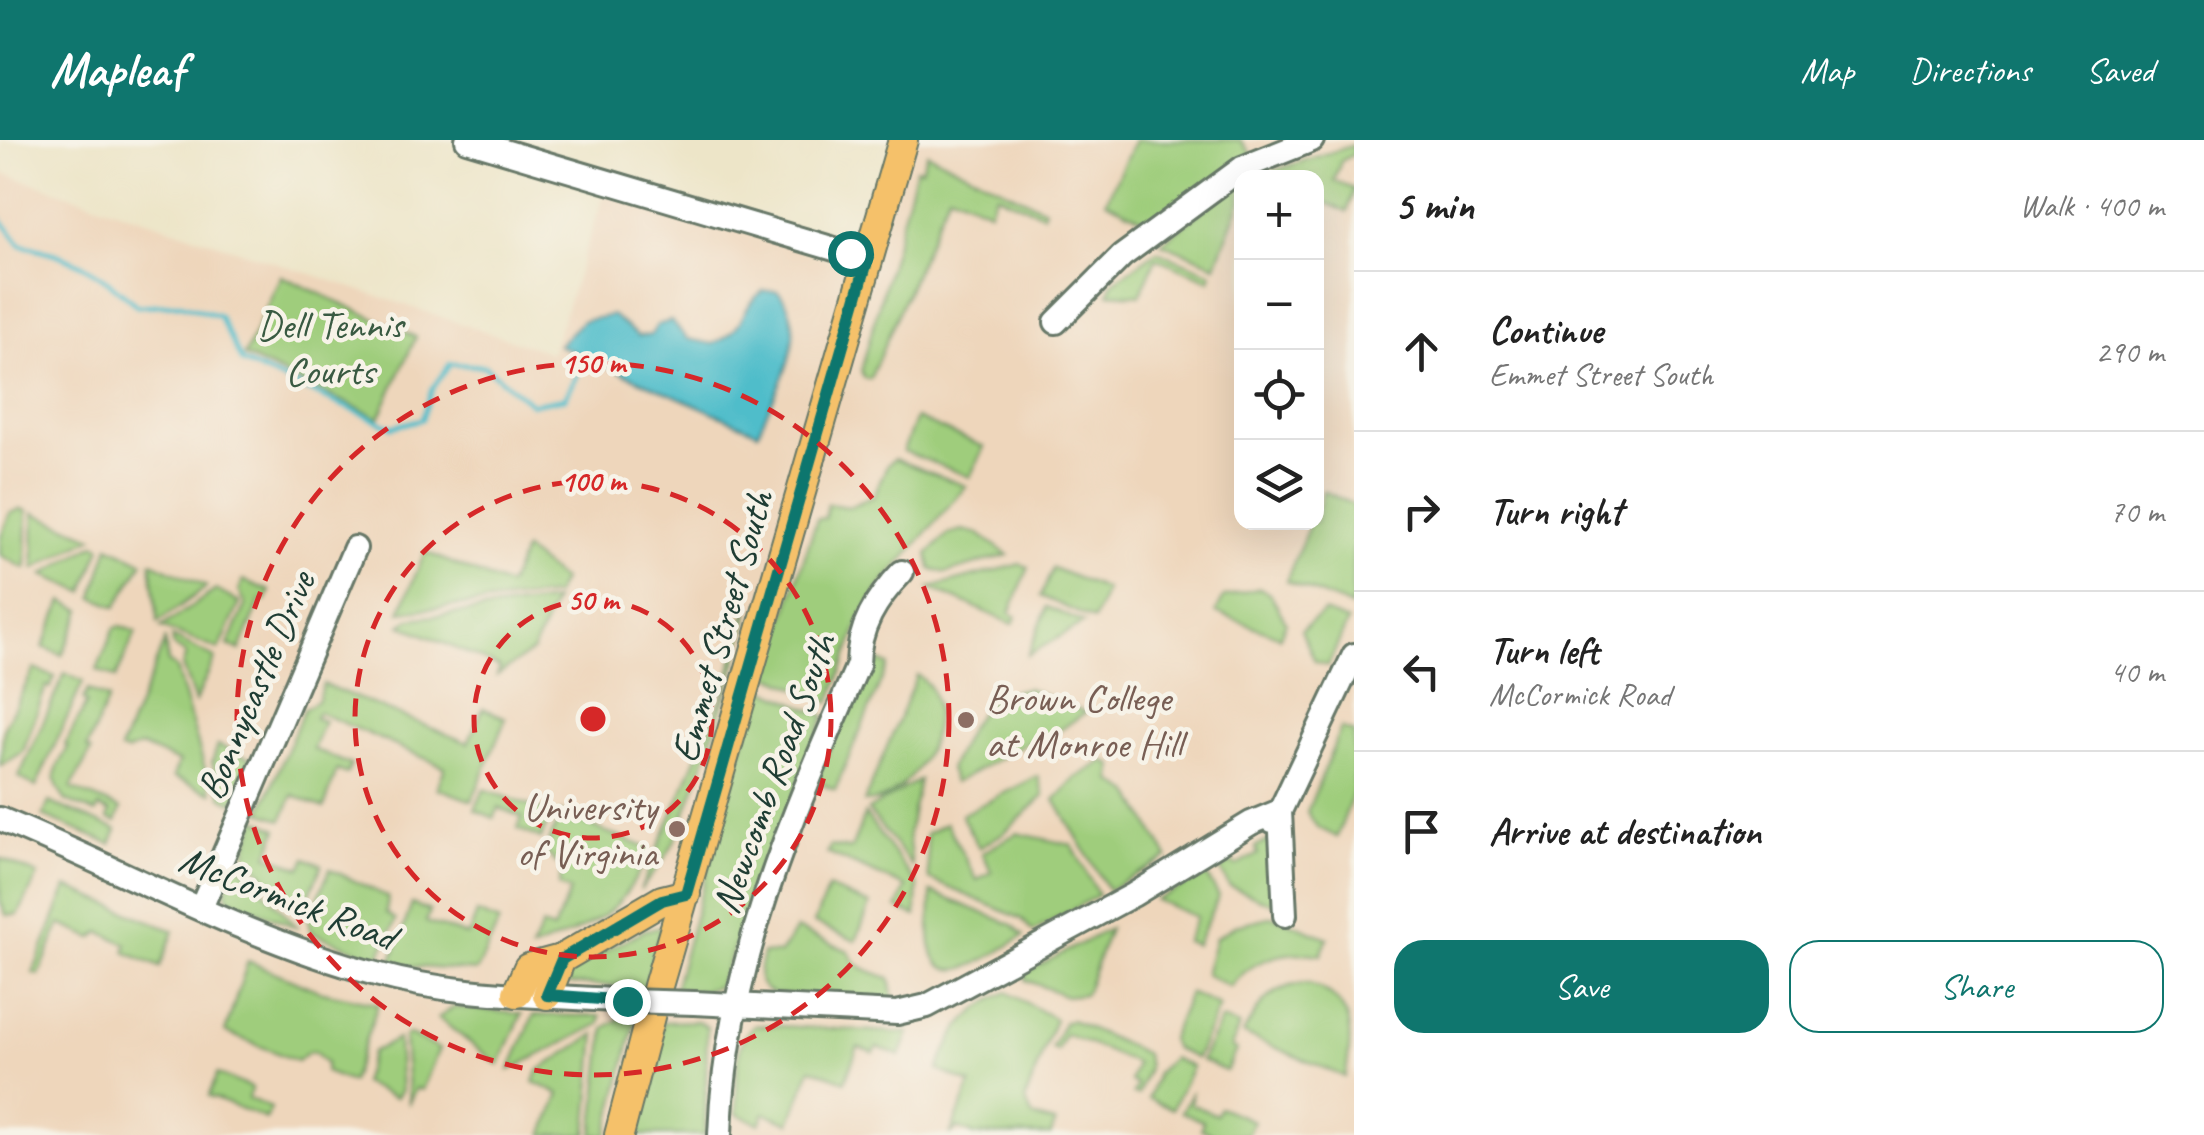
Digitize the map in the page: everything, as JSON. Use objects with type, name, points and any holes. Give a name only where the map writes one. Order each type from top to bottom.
[{"type":"main road","name":"Emmet Street South","points":[[619,1135],[902,140]]},
{"type":"main road","points":[[517,994],[528,968],[562,959],[662,900],[686,894]]},
{"type":"main road","points":[[547,995],[562,959]]},
{"type":"street","points":[[467,140],[868,258]]},
{"type":"street","points":[[1056,322],[1122,256],[1242,168],[1312,140]]},
{"type":"street","name":"Bonnycastle Drive","points":[[201,908],[355,548]]},
{"type":"street","name":"Newcomb Road South","points":[[720,1135],[732,1008],[799,804],[858,666],[858,645],[875,604],[902,572]]},
{"type":"street","name":"McCormick Road","points":[[0,819],[201,908],[380,976],[517,994],[732,1008],[898,1013],[927,1006],[1132,895],[1243,842],[1280,811],[1354,655]]},
{"type":"street","points":[[1280,811],[1286,914]]},
{"type":"shaded area","name":"University of Virginia","points":[[904,140],[1354,140],[1354,1135],[0,1135],[0,172],[551,353],[606,189],[866,270]]},
{"type":"green space","points":[[1135,140],[1240,140],[1253,156],[1151,223],[1106,201]]},
{"type":"green space","points":[[1354,145],[1354,154],[1341,161],[1334,181],[1354,189],[1347,212],[1324,202],[1324,170],[1275,170]]},
{"type":"green space","points":[[927,153],[1045,209],[1043,214],[996,194],[989,210],[949,193],[870,379],[864,378],[861,371],[916,168],[921,169]]},
{"type":"green space","points":[[1234,185],[1234,219],[1216,265],[1161,243]]},
{"type":"green space","points":[[1157,251],[1212,273],[1210,280],[1156,258],[1140,295],[1109,293],[1113,282]]},
{"type":"green space","name":"Dell Tennis Courts","points":[[281,276],[416,337],[379,418],[244,356]]},
{"type":"green space","points":[[916,418],[984,447],[970,477],[903,451]]},
{"type":"green space","points":[[894,459],[966,486],[881,586],[861,618],[830,703],[766,674],[817,519],[825,518],[828,504],[849,507],[874,496],[887,465]]},
{"type":"green space","points":[[1324,491],[1354,505],[1352,607],[1286,581],[1307,530],[1324,530]]},
{"type":"green space","points":[[27,511],[26,569],[0,555],[0,538],[10,513]]},
{"type":"green space","points":[[33,513],[93,537],[34,569]]},
{"type":"green space","points":[[962,530],[979,534],[1008,555],[946,573],[931,569],[928,554],[948,534]]},
{"type":"green space","points":[[95,544],[101,547],[84,592],[43,575]]},
{"type":"green space","points":[[109,546],[143,562],[116,607],[93,597]]},
{"type":"green space","points":[[524,550],[562,580],[555,595],[400,612],[425,552],[508,586]]},
{"type":"green space","points":[[152,562],[207,587],[158,622]]},
{"type":"green space","points":[[1020,564],[1029,567],[1010,613],[1016,617],[1013,624],[930,588]]},
{"type":"green space","points":[[1053,568],[1106,590],[1094,620],[1041,596]]},
{"type":"green space","points":[[243,580],[270,591],[266,601],[261,600],[240,650],[228,645],[246,605],[239,591]]},
{"type":"green space","points":[[1260,588],[1270,594],[1286,622],[1280,637],[1216,612],[1224,597]]},
{"type":"green space","points":[[216,590],[240,603],[219,650],[161,627]]},
{"type":"green space","points":[[63,601],[82,610],[62,655],[43,647]]},
{"type":"green space","points":[[554,601],[533,651],[497,675],[500,667],[401,625],[410,619]]},
{"type":"green space","points":[[749,602],[731,680],[680,828],[669,852],[640,890],[724,693]]},
{"type":"green space","points":[[1047,607],[1084,623],[1028,655]]},
{"type":"green space","points":[[1324,612],[1348,621],[1328,666],[1315,661],[1301,630]]},
{"type":"green space","points":[[120,626],[136,632],[116,678],[97,670],[114,629]]},
{"type":"green space","points":[[172,637],[215,658],[195,702],[182,666],[186,654],[173,646]]},
{"type":"green space","points":[[165,641],[168,662],[176,668],[212,793],[173,777],[179,762],[141,746],[126,752],[120,750]]},
{"type":"green space","points":[[870,657],[888,665],[835,790],[815,781]]},
{"type":"green space","points":[[34,669],[55,677],[50,688],[46,686],[23,752],[0,766],[4,727]]},
{"type":"green space","points":[[65,673],[83,682],[36,787],[19,777]]},
{"type":"green space","points":[[917,675],[931,689],[936,708],[935,729],[927,750],[900,787],[883,798],[864,802]]},
{"type":"green space","points":[[323,684],[468,743],[483,708],[506,718],[472,801],[437,788],[445,767],[318,712],[315,718],[324,721],[313,749],[351,765],[347,774],[337,770],[324,808],[293,795],[282,820],[261,812],[304,709],[317,701]]},
{"type":"green space","points":[[759,687],[825,716],[719,986],[703,991],[674,989]]},
{"type":"green space","points":[[1027,688],[1086,712],[1047,739],[1044,734],[954,783],[949,769],[977,716],[996,698]]},
{"type":"green space","points":[[88,690],[108,699],[87,748],[91,751],[71,788],[121,809],[116,822],[108,819],[110,812],[99,807],[96,813],[66,801],[56,784],[56,772],[68,747],[65,745],[87,702],[83,700]]},
{"type":"green space","points":[[1341,728],[1354,733],[1354,791],[1337,837],[1317,827],[1307,812]]},
{"type":"green space","points":[[218,745],[251,759],[235,803],[222,797],[212,762]]},
{"type":"green space","points":[[1104,761],[1113,765],[1112,781],[1131,793],[1168,857],[1108,890],[1055,800],[1076,778]]},
{"type":"green space","points":[[1038,776],[1044,796],[1005,832],[979,848],[961,815]]},
{"type":"green space","points":[[919,780],[908,834],[912,866],[868,810]]},
{"type":"green space","points":[[484,789],[547,812],[551,816],[541,839],[518,829],[522,817],[499,808],[494,818],[475,810]]},
{"type":"green space","points":[[49,802],[117,830],[111,844],[43,816]]},
{"type":"green space","points":[[561,812],[571,817],[574,825],[581,822],[650,849],[617,904],[590,924],[531,950],[542,926],[553,930],[570,891],[559,886],[562,868],[545,852]]},
{"type":"green space","points":[[865,814],[918,886],[916,916],[897,908],[906,887],[827,853],[830,846],[851,849]]},
{"type":"green space","points":[[256,819],[278,829],[268,855],[301,868],[306,858],[322,865],[301,915],[249,858],[246,851]]},
{"type":"green space","points":[[946,823],[977,880],[992,872],[982,853],[1017,833],[1072,845],[1098,895],[1033,932],[1022,919],[929,879],[926,834]]},
{"type":"green space","points":[[1270,840],[1273,904],[1229,886],[1220,869],[1232,862],[1236,866],[1258,854],[1255,847]]},
{"type":"green space","points":[[0,858],[38,875],[18,915],[6,915],[0,901]]},
{"type":"green space","points":[[237,861],[298,928],[229,899],[226,891]]},
{"type":"green space","points":[[330,869],[388,897],[386,913],[396,920],[378,959],[311,932],[308,920]]},
{"type":"green space","points":[[1206,875],[1219,896],[1196,945],[1186,941],[1196,917],[1156,900]]},
{"type":"green space","points":[[67,887],[174,931],[160,967],[125,952],[127,944],[100,932],[93,938],[60,924],[39,975],[33,973]]},
{"type":"green space","points":[[828,888],[870,905],[856,941],[814,923]]},
{"type":"green space","points":[[931,892],[1013,925],[1024,936],[974,965],[948,969],[938,962],[932,949]]},
{"type":"green space","points":[[412,904],[430,911],[426,922],[468,936],[477,913],[499,922],[477,971],[390,965]]},
{"type":"green space","points":[[1273,916],[1328,938],[1321,955],[1295,953],[1271,958],[1249,969],[1230,987],[1205,974],[1215,938],[1236,925]]},
{"type":"green space","points":[[662,927],[645,987],[565,984],[570,969],[645,930]]},
{"type":"green space","points":[[796,929],[849,951],[860,966],[890,978],[894,1000],[774,994],[767,990],[759,977],[763,953],[780,954]]},
{"type":"green space","points":[[1109,929],[1085,994],[1066,996],[1026,980],[1025,973]]},
{"type":"green space","points":[[248,961],[319,991],[378,1004],[351,1082],[325,1072],[326,1063],[315,1052],[308,1052],[297,1061],[225,1032]]},
{"type":"green space","points":[[1306,983],[1334,997],[1347,1019],[1345,1077],[1243,1034],[1274,993]]},
{"type":"green space","points":[[1007,992],[1055,1019],[1025,1100],[1033,1117],[1055,1123],[1051,1135],[975,1135],[958,1128],[950,1135],[971,1084],[938,1070],[963,1023]]},
{"type":"green space","points":[[1189,993],[1219,1006],[1196,1058],[1175,1049],[1170,1040]]},
{"type":"green space","points":[[454,1007],[522,1014],[499,1065],[438,1018]]},
{"type":"green space","points":[[534,1015],[601,1016],[600,1024],[510,1070]]},
{"type":"green space","points":[[622,1017],[636,1018],[607,1135],[593,1135],[605,1028]]},
{"type":"green space","points":[[1071,1020],[1146,1054],[1148,1068],[1138,1095],[1133,1094],[1137,1084],[1130,1081],[1136,1063],[1065,1034],[1057,1051],[1052,1048],[1064,1022]]},
{"type":"green space","points":[[1221,1020],[1239,1026],[1231,1047],[1236,1050],[1226,1071],[1201,1060]]},
{"type":"green space","points":[[698,1021],[707,1027],[705,1135],[638,1135],[663,1022]]},
{"type":"green space","points":[[754,1026],[909,1033],[900,1056],[877,1047],[874,1053],[858,1047],[845,1081],[811,1068],[790,1123],[765,1113],[760,1124],[737,1114],[739,1054]]},
{"type":"green space","points":[[408,1034],[439,1049],[422,1090],[416,1088],[409,1102],[404,1037]]},
{"type":"green space","points":[[596,1034],[587,1135],[543,1135],[560,1094],[534,1082],[538,1071]]},
{"type":"green space","points":[[398,1039],[401,1091],[395,1098],[362,1083],[372,1052]]},
{"type":"green space","points":[[1172,1058],[1192,1067],[1172,1109],[1148,1099],[1157,1073]]},
{"type":"green space","points":[[217,1074],[252,1088],[248,1098],[271,1108],[266,1119],[209,1096]]},
{"type":"green space","points":[[1191,1094],[1191,1104],[1216,1115],[1220,1107],[1253,1121],[1247,1135],[1215,1135],[1201,1129],[1203,1121],[1181,1112]]},
{"type":"water","points":[[763,291],[778,291],[789,307],[793,342],[782,379],[758,432],[558,345],[582,321],[612,315],[638,336],[651,335],[657,325],[671,321],[688,339],[713,344],[738,325]]},
{"type":"waterway","points":[[0,218],[21,245],[84,266],[137,306],[179,304],[219,316],[242,362],[392,427],[422,419],[432,389],[450,364],[484,366],[532,404],[565,398],[587,357]]},
{"type":"place","name":"Brown College at Monroe Hill","points":[[966,720]]},
{"type":"place","name":"University of Virginia","points":[[677,829]]},
{"type":"route","points":[[627,1001],[547,995],[548,984],[562,959],[601,940],[662,900],[686,894],[868,258],[850,253]]}]
